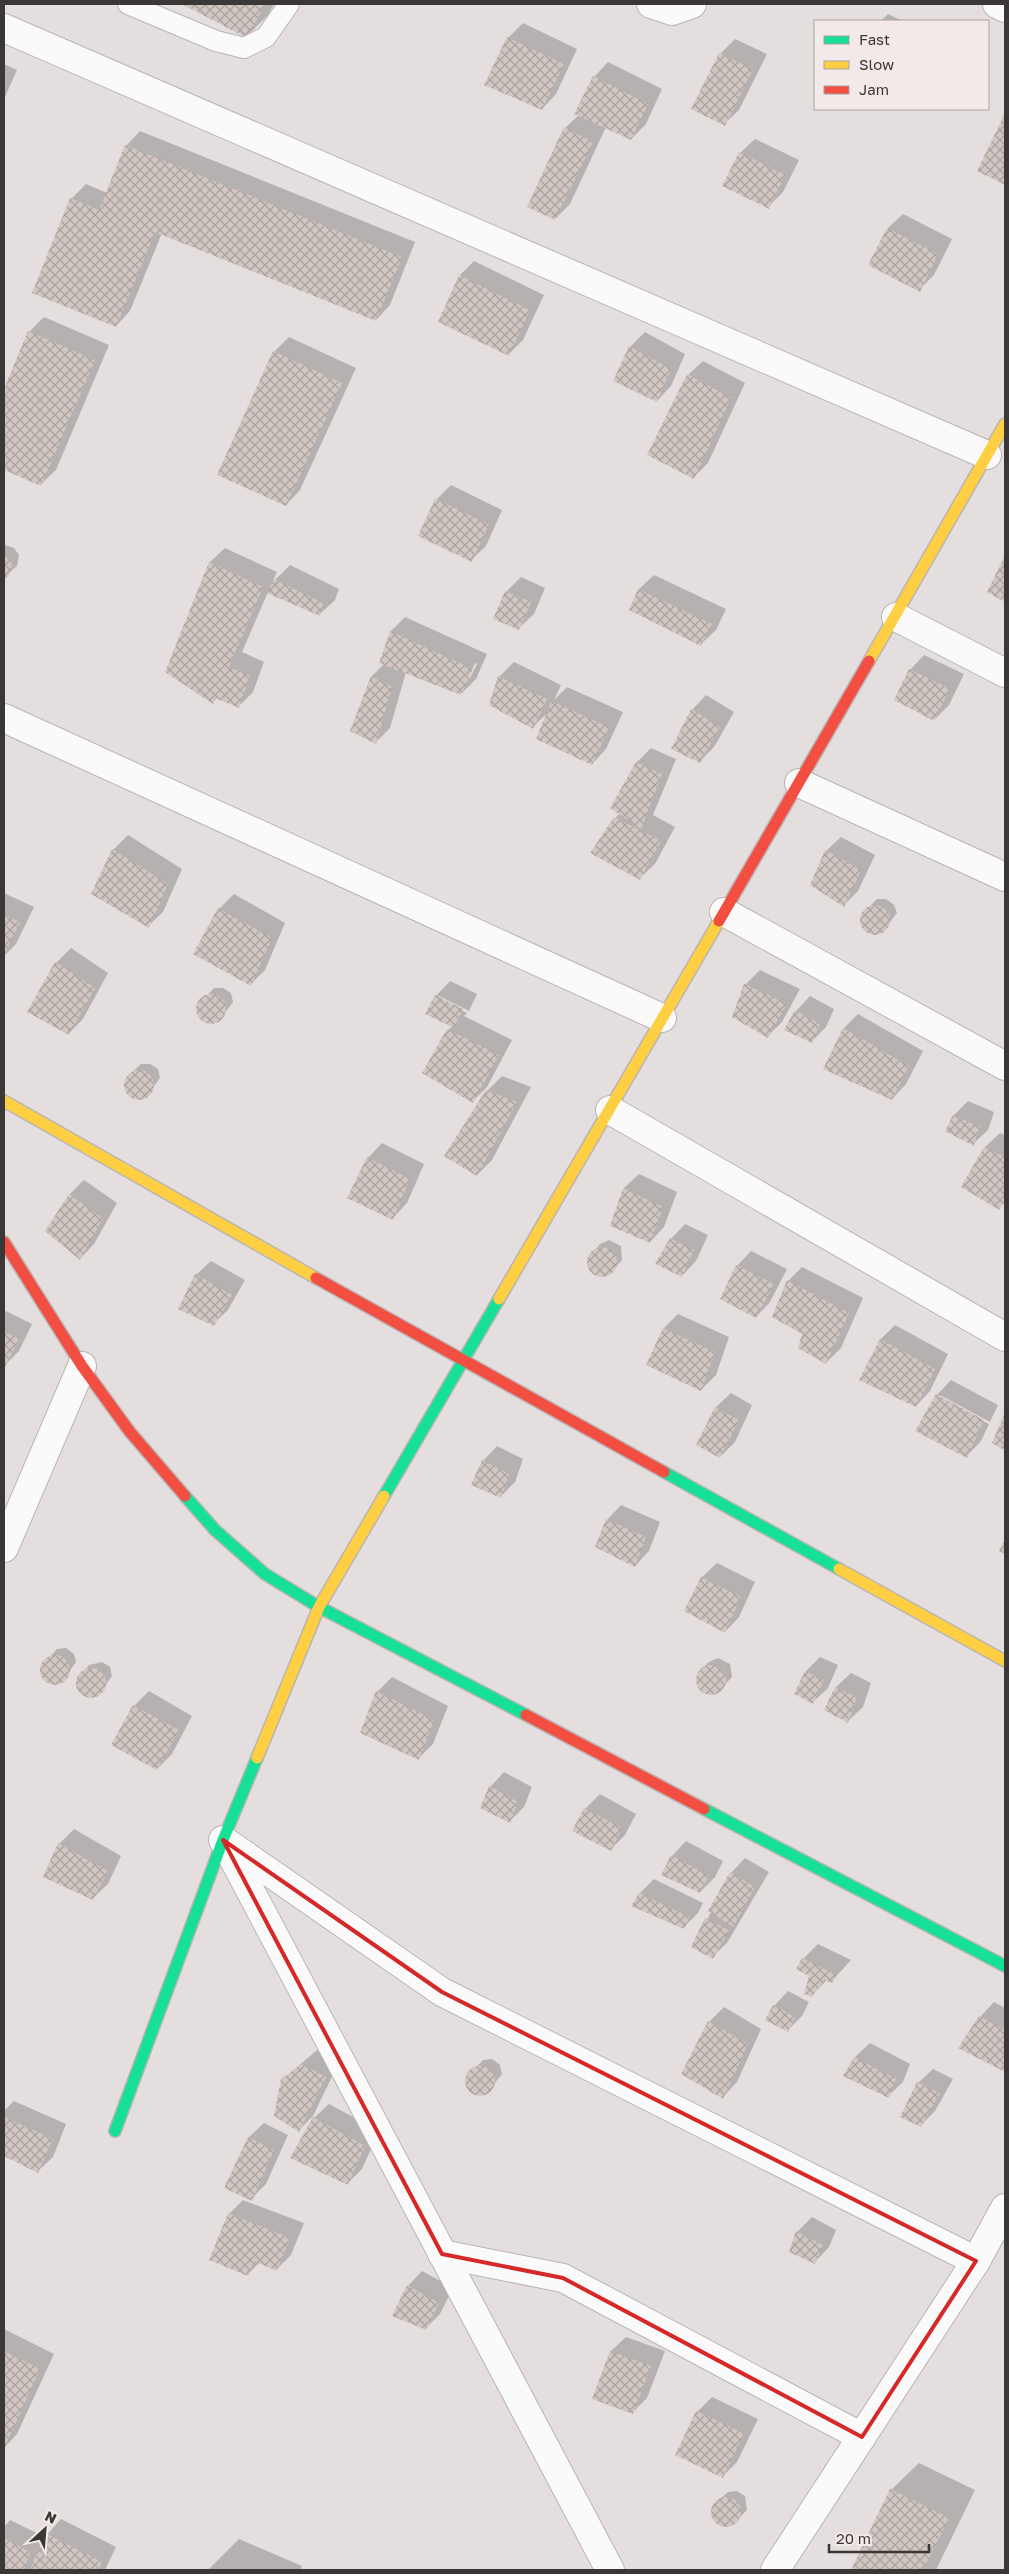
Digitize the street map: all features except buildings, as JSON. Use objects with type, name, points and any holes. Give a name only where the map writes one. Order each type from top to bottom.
[{"type":"street","points":[[651,4],[672,11],[692,4]]},
{"type":"street","points":[[997,4],[1005,8]]},
{"type":"street","points":[[4,28],[987,455]]},
{"type":"street","points":[[115,2131],[223,1840],[319,1607],[896,617],[1005,424]]},
{"type":"street","points":[[896,617],[1005,673]]},
{"type":"street","points":[[4,718],[662,1018]]},
{"type":"street","points":[[799,784],[1005,877]]},
{"type":"street","points":[[724,912],[1005,1066]]},
{"type":"street","points":[[4,1101],[463,1361],[1005,1662]]},
{"type":"street","points":[[610,1110],[1005,1338]]},
{"type":"street","points":[[4,1242],[82,1366],[130,1432],[215,1530],[265,1574],[319,1607],[1005,1966]]},
{"type":"street","points":[[4,1548],[82,1366]]},
{"type":"street","points":[[223,1840],[610,2570]]},
{"type":"street","points":[[223,1840],[442,1992],[976,2261]]},
{"type":"street","points":[[775,2570],[976,2261],[1005,2208]]},
{"type":"street","points":[[442,2254],[563,2278],[862,2437]]},
{"type":"lane","points":[[128,4],[216,41],[244,48],[266,37],[289,4]]},
{"type":"highlighted area","points":[[223,1840],[442,1992],[976,2261],[862,2437],[563,2278],[442,2254]]},
{"type":"traffic: fast","points":[[384,1496],[499,1299]]},
{"type":"traffic: fast","points":[[664,1472],[839,1569]]},
{"type":"traffic: fast","points":[[185,1496],[215,1530],[265,1574],[319,1607],[526,1715]]},
{"type":"traffic: fast","points":[[115,2131],[223,1840],[257,1758]]},
{"type":"traffic: fast","points":[[704,1809],[1005,1966]]},
{"type":"traffic: slow","points":[[869,661],[1005,424]]},
{"type":"traffic: slow","points":[[499,1299],[719,921]]},
{"type":"traffic: slow","points":[[4,1101],[316,1278]]},
{"type":"traffic: slow","points":[[257,1758],[319,1607],[384,1496]]},
{"type":"traffic: slow","points":[[839,1569],[1005,1661]]},
{"type":"traffic: jam","points":[[719,921],[869,661]]},
{"type":"traffic: jam","points":[[4,1242],[82,1366],[130,1432],[185,1496]]},
{"type":"traffic: jam","points":[[316,1278],[664,1472]]},
{"type":"traffic: jam","points":[[526,1715],[704,1809]]}]
